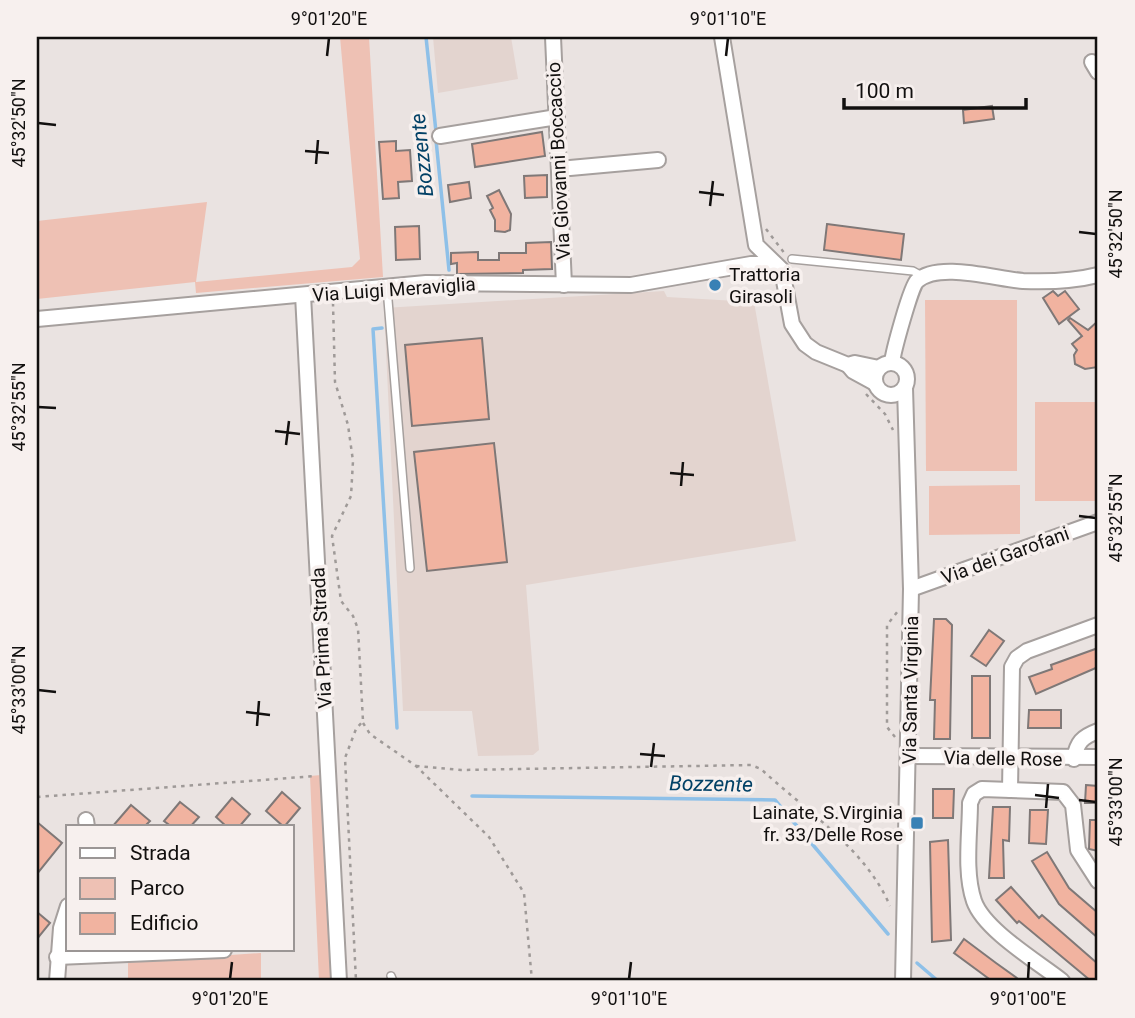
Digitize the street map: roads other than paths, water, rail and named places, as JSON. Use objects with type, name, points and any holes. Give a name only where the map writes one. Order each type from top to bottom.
[{"type":"street","name":"Via Giovanni Boccaccio","points":[[553,37],[564,285]]},
{"type":"street","points":[[722,37],[756,246],[751,264]]},
{"type":"street","points":[[440,136],[557,117]]},
{"type":"street","points":[[559,169],[658,160]]},
{"type":"street","points":[[756,246],[785,261],[784,275],[792,324],[798,334],[816,352],[848,365],[868,386],[885,366],[909,295],[915,282],[923,277],[950,272],[1049,281],[1078,280],[1098,275]]},
{"type":"street","name":"Via Luigi Meraviglia","points":[[37,319],[463,282],[625,285],[785,261]]},
{"type":"street","name":"Via Prima Strada","points":[[303,295],[339,981]]},
{"type":"street","points":[[848,365],[855,363],[885,366],[906,372],[905,388],[898,394],[886,395]]},
{"type":"street","name":"Via Santa Virginia","points":[[868,386],[886,395],[909,456],[911,589],[902,981]]},
{"type":"street","name":"Via Santa Virginia","points":[[900,433],[905,388]]},
{"type":"street","name":"Via dei Garofani","points":[[911,589],[1098,522]]},
{"type":"street","points":[[1010,790],[1012,667],[1017,658],[1027,651],[1098,625]]},
{"type":"street","points":[[1074,759],[1076,747],[1083,737],[1098,731]]},
{"type":"street","name":"Via delle Rose","points":[[908,756],[1074,759],[1098,757]]},
{"type":"street","points":[[1062,981],[993,927],[974,902],[970,883],[970,803],[974,794],[982,789],[1055,790],[1069,797],[1078,850],[1098,881]]},
{"type":"street","points":[[57,981],[57,957],[66,912]]},
{"type":"street","points":[[57,957],[200,951]]},
{"type":"lane","points":[[785,261],[913,271],[923,277]]},
{"type":"lane","points":[[387,288],[410,568]]},
{"type":"waterway","name":"Bozzente","points":[[426,37],[436,132]]},
{"type":"waterway","name":"Bozzente","points":[[436,140],[449,270]]},
{"type":"waterway","name":"Bozzente","points":[[382,328],[373,329],[397,728]]},
{"type":"waterway","name":"Bozzente","points":[[472,796],[775,800],[888,934]]},
{"type":"waterway","name":"Bozzente","points":[[917,963],[938,981]]},
{"type":"place","name":"Trattoria Girasoli","points":[[715,285]]},
{"type":"place","name":"Lainate, S.Virginia fr. 33/Delle Rose","points":[[917,823]]}]
